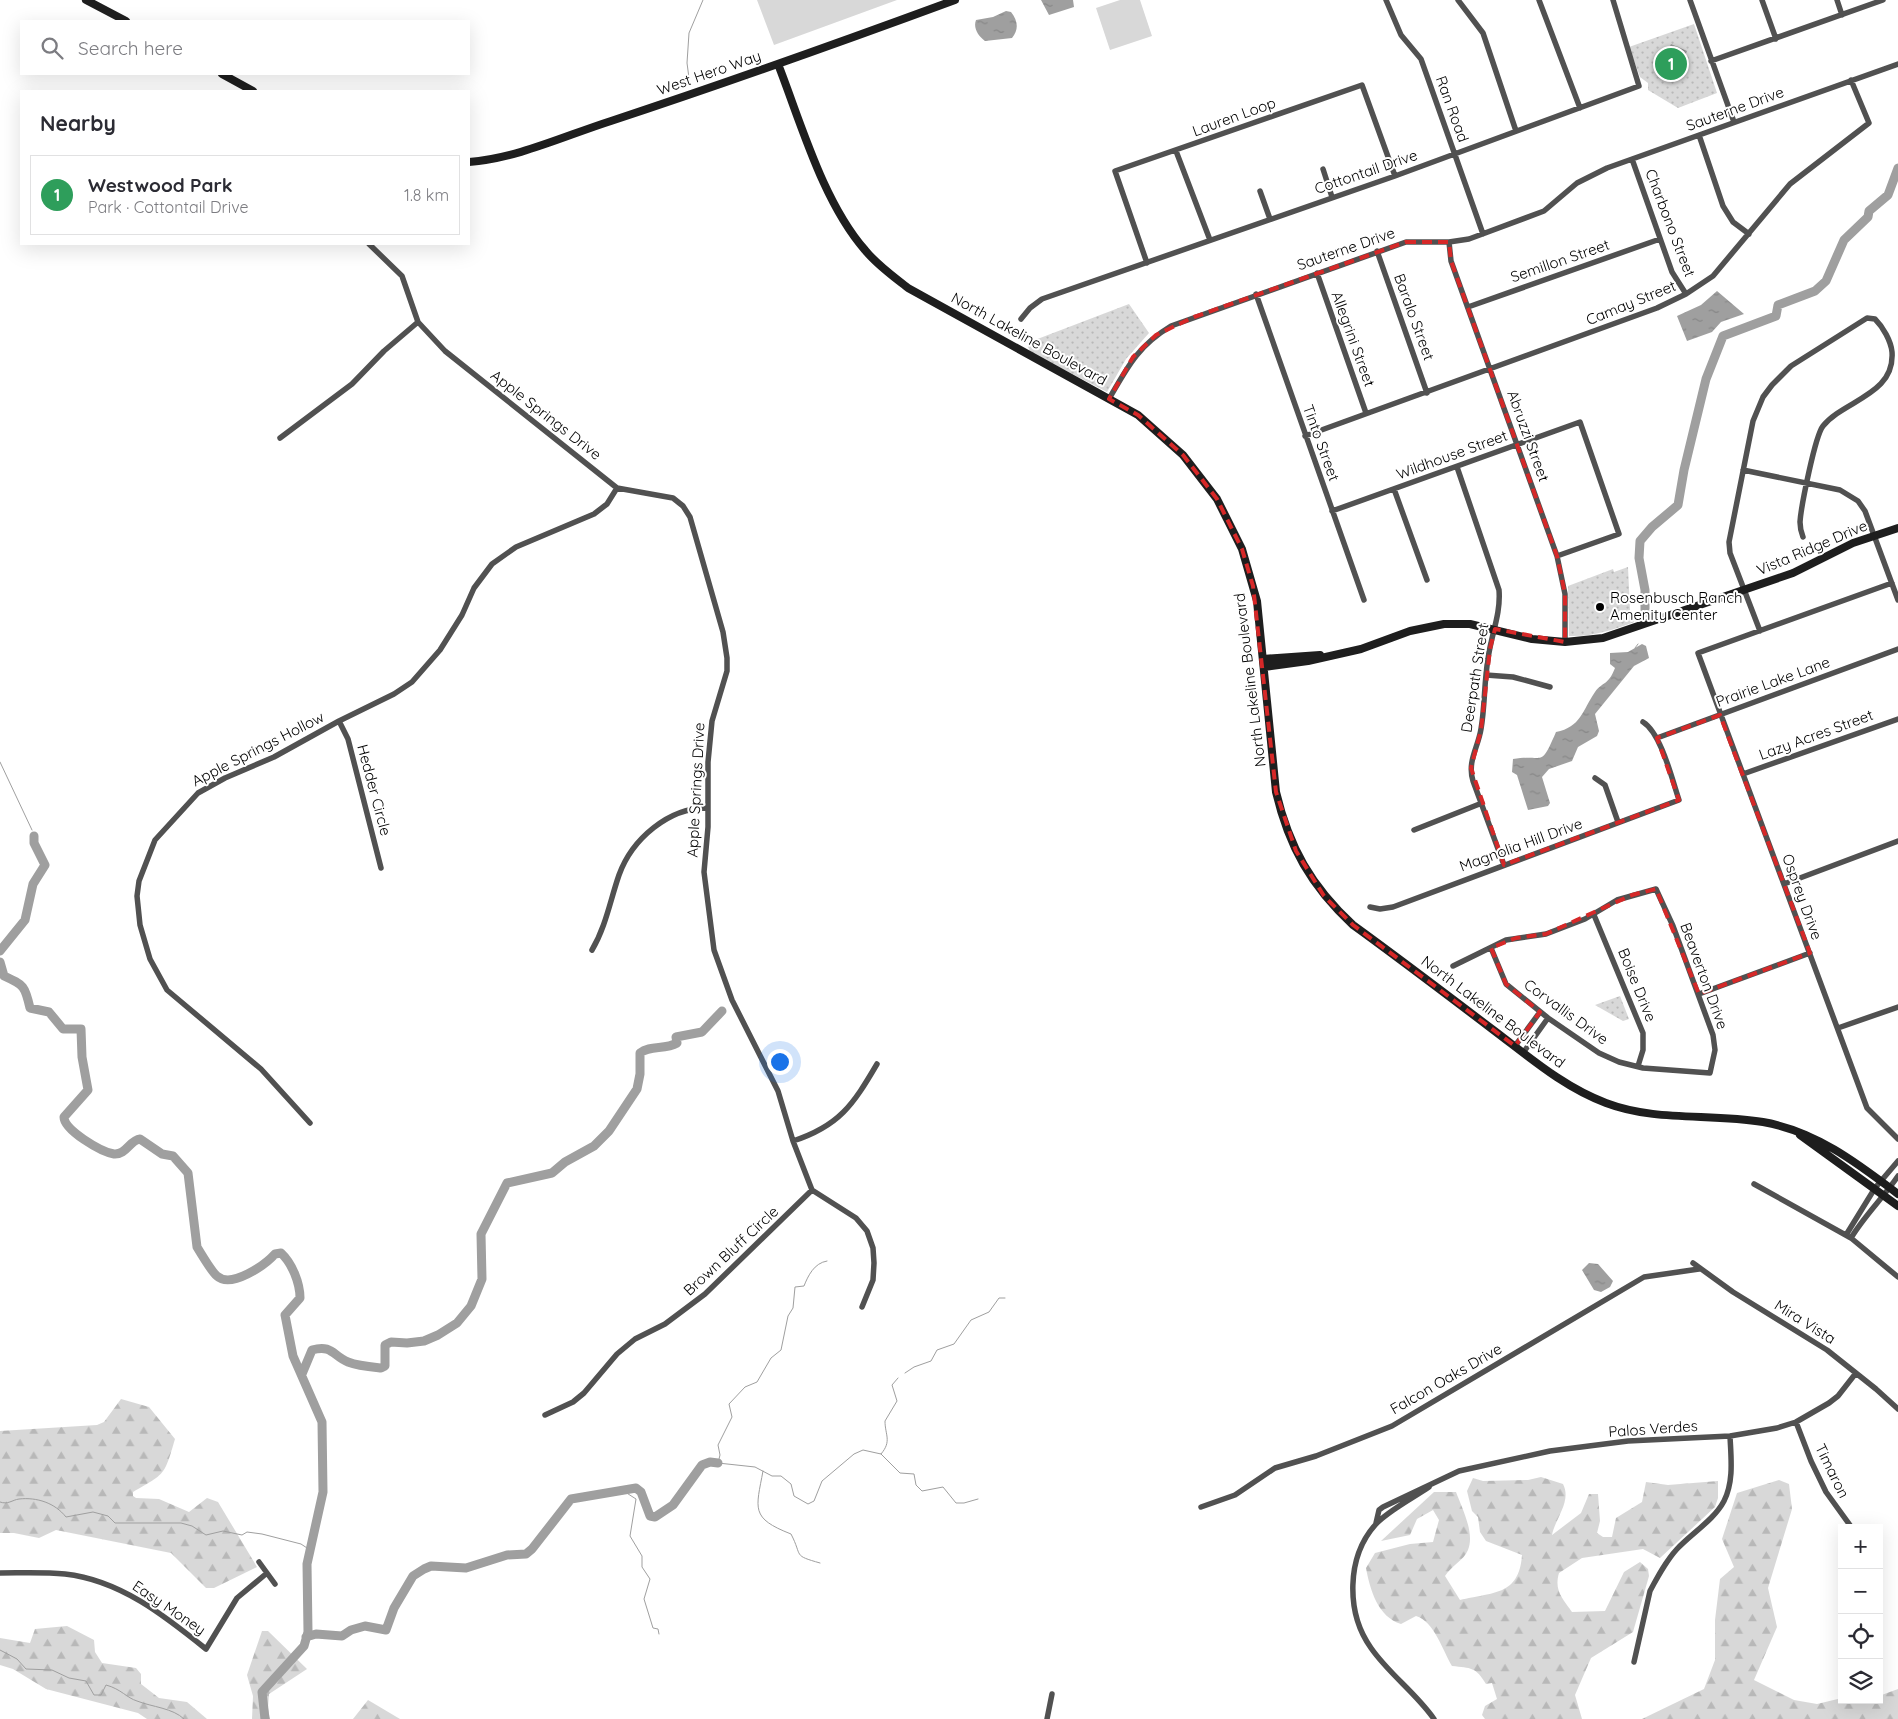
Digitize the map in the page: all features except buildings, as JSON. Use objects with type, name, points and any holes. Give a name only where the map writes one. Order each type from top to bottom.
[{"type":"street","points":[[86,0],[124,20]]},
{"type":"street","name":"West Hero Way","points":[[470,162],[501,157],[538,146],[778,64],[955,0]]},
{"type":"street","name":"Ran Road","points":[[1386,0],[1401,35],[1421,59],[1483,234]]},
{"type":"street","points":[[1458,0],[1483,33],[1516,132]]},
{"type":"street","points":[[1540,0],[1580,108]]},
{"type":"street","name":"Cottontail Drive","points":[[1021,319],[1030,308],[1042,299],[1395,176],[1639,86],[1613,0]]},
{"type":"street","points":[[1690,0],[1734,122]]},
{"type":"street","points":[[1762,0],[1776,39]]},
{"type":"street","points":[[1837,0],[1842,15]]},
{"type":"street","points":[[1711,61],[1883,0]]},
{"type":"street","name":"North Lakeline Boulevard","points":[[778,64],[831,199],[864,250],[885,271],[908,288],[1138,415],[1183,455],[1217,499],[1242,549],[1253,586],[1264,663],[1276,792],[1281,810],[1296,851],[1315,883],[1353,925],[1523,1053],[1587,1096],[1626,1110],[1656,1116],[1763,1122],[1792,1130],[1824,1143],[1898,1194]]},
{"type":"street","name":"Sauterne Drive","points":[[1109,399],[1133,357],[1156,335],[1171,326],[1256,294],[1406,242],[1469,240],[1544,211],[1577,183],[1607,168],[1898,64]]},
{"type":"street","points":[[224,75],[251,90]]},
{"type":"street","name":"Camay Street","points":[[1305,436],[1657,308],[1686,294],[1713,276],[1790,184],[1869,123],[1851,80]]},
{"type":"street","name":"Lauren Loop","points":[[1147,263],[1114,172],[1362,85],[1395,176]]},
{"type":"street","points":[[1699,135],[1726,213],[1733,222],[1749,234]]},
{"type":"street","points":[[1176,151],[1210,240]]},
{"type":"street","name":"Charbono Street","points":[[1632,159],[1672,272],[1686,294]]},
{"type":"street","points":[[1323,169],[1332,197]]},
{"type":"street","points":[[1260,191],[1270,219]]},
{"type":"street","name":"Semillon Street","points":[[1468,307],[1660,240]]},
{"type":"street","name":"Abruzzi Street","points":[[1448,242],[1451,261],[1557,556],[1565,594],[1565,642]]},
{"type":"street","name":"Apple Springs Drive","points":[[370,245],[402,276],[418,322],[446,351],[618,488],[673,498],[683,506],[690,517],[723,632],[727,671],[712,724],[708,762],[708,827],[704,872],[718,966],[732,1000],[778,1091],[793,1140],[812,1190]]},
{"type":"street","name":"Baralo Street","points":[[1377,251],[1427,392]]},
{"type":"street","name":"Allegrini Street","points":[[1317,273],[1366,413]]},
{"type":"street","name":"Tinto Street","points":[[1256,294],[1364,600]]},
{"type":"street","points":[[1803,537],[1800,521],[1815,442],[1822,428],[1829,419],[1881,385],[1895,360],[1892,346],[1879,323],[1871,318],[1791,366],[1772,385],[1758,408],[1743,470],[1729,542],[1730,553],[1760,631],[1892,583]]},
{"type":"street","points":[[280,438],[361,376],[384,351],[418,322]]},
{"type":"street","name":"Wildhouse Street","points":[[1332,511],[1580,422],[1619,534],[1557,556]]},
{"type":"street","name":"Deerpath Street","points":[[1457,467],[1500,590],[1500,606],[1486,675],[1481,730],[1471,761],[1472,776],[1504,865]]},
{"type":"street","points":[[1743,470],[1840,490],[1851,495],[1864,511],[1898,600]]},
{"type":"street","name":"Apple Springs Hollow","points":[[310,1123],[262,1069],[168,990],[148,950],[140,925],[138,896],[140,881],[155,840],[192,797],[225,778],[274,757],[339,721],[394,694],[419,676],[440,650],[462,615],[474,588],[497,560],[516,547],[594,514],[607,504],[618,488]]},
{"type":"street","points":[[1394,489],[1426,580]]},
{"type":"street","name":"Vista Ridge Drive","points":[[1264,663],[1330,655],[1361,649],[1428,626],[1470,624],[1532,639],[1565,642],[1603,638],[1794,573],[1853,543],[1898,528]]},
{"type":"street","name":"Osprey Drive","points":[[1760,631],[1698,653],[1867,1108],[1898,1140]]},
{"type":"street","name":"Prairie Lake Lane","points":[[1656,738],[1898,649]]},
{"type":"street","points":[[1486,675],[1513,677],[1550,687]]},
{"type":"street","name":"Lazy Acres Street","points":[[1743,774],[1898,719]]},
{"type":"street","name":"Hedder Circle","points":[[339,721],[350,748],[380,868]]},
{"type":"street","points":[[1643,722],[1649,726],[1656,738]]},
{"type":"street","name":"Magnolia Hill Drive","points":[[1370,907],[1385,909],[1680,800],[1656,738]]},
{"type":"street","points":[[1594,778],[1605,785],[1618,822]]},
{"type":"street","points":[[1414,830],[1482,804]]},
{"type":"street","points":[[592,950],[606,923],[619,874],[638,844],[673,814],[687,810],[708,808]]},
{"type":"street","points":[[1784,884],[1898,841]]},
{"type":"street","name":"Beaverton Drive","points":[[1594,914],[1617,900],[1656,889],[1699,994],[1713,1035],[1715,1050],[1710,1073]]},
{"type":"street","points":[[1453,966],[1516,938],[1546,934],[1594,914]]},
{"type":"street","name":"Boise Drive","points":[[1594,914],[1643,1033],[1643,1050],[1638,1066]]},
{"type":"street","name":"Corvallis Drive","points":[[1491,948],[1506,984],[1548,1018],[1598,1052],[1638,1066],[1671,1072],[1710,1073]]},
{"type":"street","points":[[1699,994],[1810,953]]},
{"type":"street","points":[[1838,1028],[1898,1007]]},
{"type":"street","points":[[1514,1046],[1540,1012]]},
{"type":"street","points":[[1523,1053],[1548,1018]]},
{"type":"street","points":[[793,1140],[814,1134],[838,1120],[854,1102],[877,1064]]},
{"type":"street","name":"North Lakeline Boulevard","points":[[1792,1130],[1876,1188],[1898,1206]]},
{"type":"street","points":[[1848,1237],[1876,1188],[1898,1161]]},
{"type":"street","points":[[1848,1237],[1884,1196],[1898,1176]]},
{"type":"street","points":[[1754,1184],[1848,1237],[1898,1277]]},
{"type":"street","points":[[812,1190],[856,1218],[867,1231],[873,1248],[873,1280],[862,1306]]},
{"type":"street","name":"Brown Bluff Circle","points":[[545,1415],[573,1402],[584,1393],[617,1354],[635,1339],[691,1306],[812,1190]]},
{"type":"street","name":"Mira Vista","points":[[1693,1263],[1699,1269],[1827,1350],[1876,1388],[1898,1409]]},
{"type":"street","name":"Falcon Oaks Drive","points":[[1201,1507],[1235,1495],[1275,1468],[1316,1456],[1392,1426],[1644,1277],[1699,1269]]},
{"type":"street","name":"Palos Verdes","points":[[1434,1719],[1371,1648],[1358,1625],[1354,1594],[1355,1565],[1362,1546],[1376,1524],[1379,1510],[1383,1506],[1464,1469],[1550,1451],[1628,1441],[1730,1436],[1766,1431],[1796,1422],[1838,1396],[1856,1373]]},
{"type":"street","name":"Timaron","points":[[1796,1422],[1810,1461],[1826,1492],[1849,1524]]},
{"type":"street","points":[[1634,1662],[1648,1600],[1655,1581],[1677,1549],[1718,1510],[1724,1501],[1730,1480],[1730,1436]]},
{"type":"street","name":"Palos Verdes","points":[[1376,1524],[1436,1482]]},
{"type":"street","points":[[259,1562],[275,1584]]},
{"type":"street","name":"Easy Money","points":[[0,1573],[52,1573],[97,1581],[138,1600],[176,1624],[206,1649],[238,1598],[268,1573]]},
{"type":"street","points":[[1047,1719],[1052,1694]]},
{"type":"highlighted area","points":[[1406,242],[1449,242],[1451,261],[1557,556],[1565,594],[1565,642],[1495,629],[1490,649],[1481,730],[1471,768],[1504,865],[1679,800],[1657,738],[1720,715],[1810,953],[1699,994],[1656,889],[1632,895],[1546,934],[1516,938],[1491,948],[1506,984],[1540,1012],[1515,1046],[1353,925],[1324,896],[1296,851],[1276,792],[1253,586],[1242,549],[1217,499],[1183,455],[1138,415],[1109,399],[1133,357],[1156,335],[1194,317]]},
{"type":"green space","points":[[757,0],[897,0],[774,45]]},
{"type":"green space","points":[[1120,0],[1140,0],[1152,36],[1110,50],[1096,8]]},
{"type":"green space","points":[[1694,24],[1717,93],[1678,108],[1648,90],[1648,83],[1640,77],[1629,47]]},
{"type":"green space","points":[[1129,304],[1149,333],[1126,359],[1107,392],[1030,352],[1027,343]]},
{"type":"green space","points":[[1628,567],[1630,610],[1634,622],[1602,632],[1569,636],[1568,586],[1613,569],[1614,572]]},
{"type":"green space","points":[[1620,996],[1629,1019],[1623,1021],[1595,1005]]},
{"type":"green space","points":[[121,1399],[149,1407],[175,1439],[166,1467],[158,1477],[133,1492],[133,1496],[136,1498],[159,1499],[189,1512],[207,1498],[218,1502],[257,1567],[214,1588],[206,1588],[171,1553],[56,1530],[39,1538],[14,1533],[0,1533],[0,1431],[97,1425],[104,1422]]},
{"type":"green space","points":[[1541,1477],[1563,1484],[1565,1490],[1566,1497],[1552,1535],[1581,1513],[1589,1494],[1598,1494],[1600,1521],[1597,1533],[1603,1537],[1612,1537],[1616,1518],[1642,1502],[1646,1482],[1668,1485],[1718,1481],[1718,1498],[1715,1507],[1660,1558],[1643,1549],[1582,1558],[1559,1573],[1558,1589],[1572,1612],[1605,1611],[1624,1572],[1640,1562],[1648,1569],[1649,1576],[1633,1632],[1591,1658],[1575,1695],[1582,1719],[1485,1719],[1482,1715],[1485,1706],[1497,1699],[1492,1683],[1486,1684],[1479,1674],[1472,1669],[1452,1666],[1433,1630],[1422,1619],[1416,1616],[1401,1624],[1386,1615],[1376,1602],[1366,1568],[1375,1553],[1410,1544],[1433,1542],[1439,1520],[1433,1510],[1417,1519],[1410,1535],[1381,1541],[1434,1492],[1456,1492],[1469,1528],[1470,1543],[1466,1554],[1445,1576],[1460,1600],[1502,1590],[1516,1578],[1522,1555],[1486,1541],[1480,1532],[1478,1517],[1472,1511],[1467,1491],[1473,1478],[1483,1481],[1528,1480]]},
{"type":"green space","points":[[1779,1480],[1789,1484],[1792,1509],[1768,1588],[1777,1627],[1754,1680],[1794,1700],[1817,1704],[1838,1699],[1838,1704],[1883,1704],[1883,1695],[1898,1689],[1898,1719],[1642,1719],[1704,1689],[1715,1660],[1715,1620],[1720,1579],[1734,1567],[1722,1539],[1737,1493]]},
{"type":"green space","points":[[67,1626],[94,1640],[95,1652],[102,1663],[136,1668],[141,1674],[141,1684],[159,1698],[187,1702],[207,1719],[147,1719],[138,1713],[46,1689],[13,1669],[0,1665],[0,1638],[30,1643],[35,1629]]},
{"type":"green space","points":[[262,1631],[268,1631],[307,1669],[269,1694],[268,1708],[270,1719],[252,1719],[253,1696],[247,1675]]},
{"type":"green space","points":[[368,1700],[400,1719],[353,1719]]},
{"type":"water","points":[[1041,0],[1073,0],[1074,7],[1049,15]]},
{"type":"water","points":[[1006,11],[1011,12],[1016,22],[1017,28],[1012,38],[985,41],[980,37],[975,26],[976,20],[993,17]]},
{"type":"water","points":[[1671,44],[1687,51],[1683,61],[1667,53]]},
{"type":"water","points":[[1717,291],[1744,314],[1721,322],[1712,332],[1687,341],[1677,316],[1701,305]]},
{"type":"water","points":[[1642,644],[1646,646],[1649,658],[1634,666],[1595,714],[1599,731],[1597,736],[1578,747],[1572,761],[1549,769],[1542,777],[1550,803],[1548,806],[1528,810],[1517,775],[1512,772],[1513,759],[1540,758],[1544,755],[1556,732],[1564,730],[1576,722],[1595,692],[1610,678],[1615,668],[1610,664],[1610,653],[1628,652]]},
{"type":"water","points":[[1589,1263],[1598,1264],[1613,1281],[1610,1287],[1601,1292],[1594,1290],[1582,1270]]},
{"type":"waterway","points":[[689,78],[687,63],[689,33],[703,0]]},
{"type":"waterway","points":[[1645,613],[1645,590],[1639,558],[1640,541],[1652,527],[1678,505],[1684,470],[1706,379],[1723,336],[1776,316],[1778,305],[1815,291],[1826,281],[1844,240],[1868,217],[1869,211],[1888,195],[1898,168]]},
{"type":"waterway","points":[[1635,648],[1638,644]]},
{"type":"waterway","points":[[0,762],[32,830]]},
{"type":"waterway","points":[[0,951],[25,920],[33,884],[45,865],[34,843],[34,836]]},
{"type":"waterway","points":[[0,962],[4,976],[23,987],[30,1008],[49,1012],[63,1029],[81,1029],[82,1057],[88,1090],[64,1117],[70,1128],[92,1145],[114,1154],[122,1152],[133,1142],[140,1139],[162,1154],[173,1156],[188,1173],[197,1247],[217,1276],[231,1280],[239,1278],[264,1264],[275,1254],[281,1253],[289,1262],[297,1280],[300,1298],[285,1315],[293,1356],[322,1422],[323,1492],[307,1564],[308,1632],[304,1646],[262,1692],[265,1719]]},
{"type":"waterway","points":[[302,1374],[312,1350],[328,1350],[343,1360],[364,1366],[381,1368],[385,1366],[385,1345],[391,1342],[424,1341],[457,1323],[471,1306],[482,1279],[481,1234],[507,1183],[552,1173],[565,1162],[594,1146],[609,1131],[637,1089],[640,1074],[640,1053],[648,1049],[677,1043],[676,1037],[702,1032],[722,1011]]},
{"type":"waterway","points":[[827,1261],[815,1267],[804,1286],[795,1287],[793,1308],[788,1316],[781,1350],[771,1358],[757,1382],[745,1387],[729,1404],[732,1417],[718,1445],[720,1455],[718,1463],[755,1467],[772,1476],[781,1476],[791,1484],[794,1496],[808,1504],[814,1501],[822,1481],[854,1454],[863,1450],[881,1454],[887,1442],[885,1421],[897,1401],[892,1385],[898,1378]]},
{"type":"waterway","points":[[905,1373],[914,1367],[931,1361],[937,1350],[954,1344],[971,1320],[989,1312],[999,1298],[1005,1298]]},
{"type":"waterway","points":[[881,1454],[900,1473],[914,1474],[916,1485],[922,1491],[943,1487],[956,1503],[978,1499]]},
{"type":"waterway","points":[[306,1637],[316,1634],[342,1636],[351,1630],[365,1626],[386,1630],[394,1608],[413,1576],[431,1566],[466,1568],[507,1555],[526,1554],[571,1499],[636,1488],[641,1492],[650,1516],[655,1517],[673,1505],[702,1465],[710,1462],[718,1463]]},
{"type":"waterway","points":[[763,1471],[758,1503],[762,1517],[768,1523],[791,1534],[802,1556],[820,1563]]},
{"type":"waterway","points":[[622,1490],[636,1499],[630,1536],[642,1556],[642,1567],[650,1579],[644,1599],[653,1628],[658,1629],[659,1634]]},
{"type":"waterway","points":[[0,1502],[5,1503],[19,1499],[39,1500],[57,1508],[66,1517],[93,1512],[108,1516],[115,1523],[181,1523],[192,1526],[206,1535],[223,1531],[242,1535],[247,1532],[262,1534],[301,1544],[310,1550]]},
{"type":"waterway","points":[[0,1650],[17,1659],[26,1669],[52,1670],[69,1678],[86,1681],[94,1695],[101,1695],[106,1685],[133,1700],[174,1712],[184,1719]]},
{"type":"place","name":"Westwood Park","points":[[1671,64]]},
{"type":"place","name":"Rosenbusch Ranch Amenity Center","points":[[1600,607]]}]
